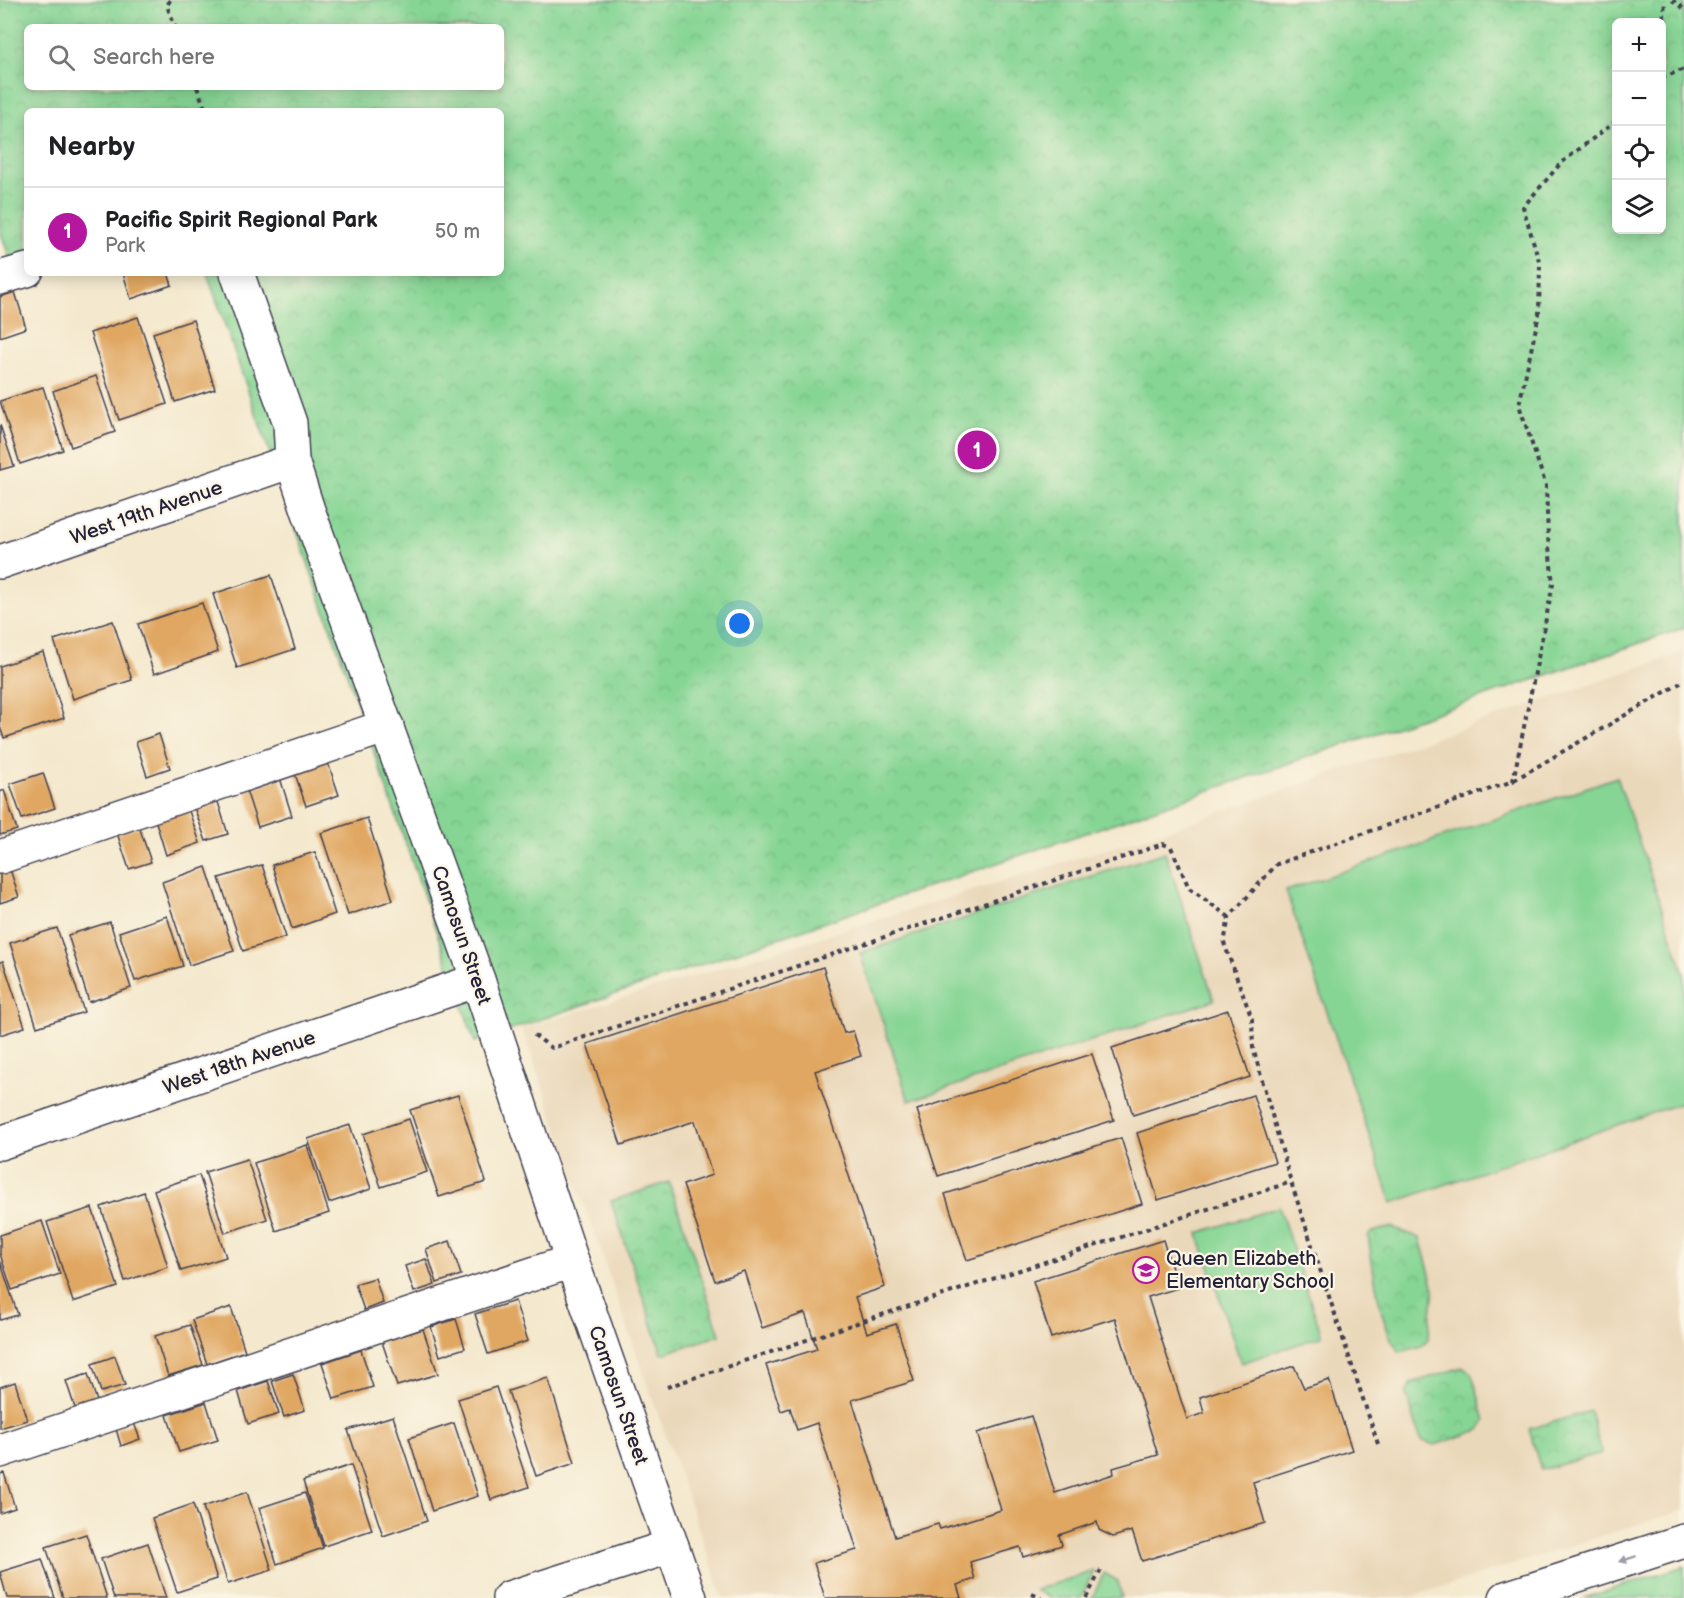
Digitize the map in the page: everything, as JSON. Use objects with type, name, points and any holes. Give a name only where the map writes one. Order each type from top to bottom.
[{"type":"street","points":[[0,278],[24,271]]},
{"type":"street","name":"Camosun Street","points":[[238,276],[290,423],[292,462],[308,510],[478,980],[572,1261],[690,1598]]},
{"type":"street","name":"West 19th Avenue","points":[[0,562],[292,462]]},
{"type":"street","points":[[0,857],[387,726]]},
{"type":"street","name":"West 18th Avenue","points":[[0,1143],[478,980]]},
{"type":"street","points":[[0,1452],[572,1261]]},
{"type":"street","points":[[1506,1598],[1684,1541]]},
{"type":"street","points":[[509,1598],[672,1546]]},
{"type":"path","points":[[170,0],[167,6],[174,24]]},
{"type":"path","points":[[1664,18],[1665,0]]},
{"type":"path","points":[[1672,0],[1684,9]]},
{"type":"path","points":[[1666,76],[1684,69]]},
{"type":"path","points":[[198,90],[205,108]]},
{"type":"path","points":[[1513,781],[1553,584],[1546,486],[1519,405],[1539,314],[1540,274],[1540,264],[1523,207],[1562,163],[1612,125]]},
{"type":"path","points":[[1378,1444],[1291,1182],[1253,1048],[1252,1019],[1224,943],[1229,917],[1277,864],[1513,781],[1684,681]]},
{"type":"path","points":[[552,1047],[1163,844],[1171,847],[1189,888],[1229,917]]},
{"type":"path","points":[[667,1387],[1291,1182]]},
{"type":"path","points":[[1086,1598],[1101,1570]]},
{"type":"path","points":[[1032,1593],[1041,1598]]},
{"type":"shaded area","name":"Queen Elizabeth Elementary School","points":[[1684,652],[1684,1510],[1408,1598],[723,1598],[522,1029],[1159,833]]},
{"type":"green space","points":[[0,0],[1684,0],[1684,628],[475,1042],[208,276],[504,276],[504,108],[24,108],[24,261],[12,265],[0,230]]},
{"type":"green space","points":[[1617,777],[1684,973],[1684,1102],[1392,1203],[1286,891]]},
{"type":"green space","points":[[1165,852],[1214,1000],[909,1101],[860,953]]},
{"type":"green space","points":[[669,1182],[720,1335],[662,1354],[611,1201]]},
{"type":"green space","points":[[1279,1207],[1322,1336],[1241,1363],[1198,1233]]},
{"type":"green space","points":[[1392,1227],[1420,1238],[1434,1289],[1428,1339],[1421,1346],[1400,1352],[1387,1330],[1382,1314],[1368,1236],[1372,1232]]},
{"type":"green space","points":[[1462,1367],[1472,1373],[1485,1421],[1480,1430],[1435,1445],[1421,1441],[1406,1393],[1412,1383]]},
{"type":"green space","points":[[1590,1411],[1602,1453],[1541,1470],[1529,1429]]},
{"type":"green space","points":[[1684,1566],[1684,1598],[1584,1598]]},
{"type":"green space","points":[[1094,1571],[1081,1598],[1050,1598],[1035,1590]]},
{"type":"green space","points":[[1104,1573],[1118,1581],[1122,1598],[1092,1598]]},
{"type":"building","points":[[124,276],[169,276],[172,285],[131,299]]},
{"type":"building","points":[[15,292],[26,328],[0,337],[0,297]]},
{"type":"building","points":[[138,317],[167,404],[119,420],[90,333]]},
{"type":"building","points":[[193,320],[215,389],[175,402],[153,333]]},
{"type":"building","points":[[96,376],[115,432],[71,447],[53,391]]},
{"type":"building","points":[[43,387],[63,450],[20,464],[0,401]]},
{"type":"building","points":[[0,425],[14,466],[0,470]]},
{"type":"building","points":[[271,575],[295,649],[237,668],[213,594]]},
{"type":"building","points":[[202,603],[218,652],[154,674],[138,624]]},
{"type":"building","points":[[113,621],[132,680],[73,699],[54,640]]},
{"type":"building","points":[[43,652],[64,718],[4,738],[0,727],[0,666]]},
{"type":"building","points":[[159,734],[170,768],[147,776],[136,742]]},
{"type":"building","points":[[326,757],[339,795],[306,806],[293,768]]},
{"type":"building","points":[[43,773],[55,808],[22,819],[10,784]]},
{"type":"building","points":[[280,778],[292,816],[258,827],[246,790]]},
{"type":"building","points":[[4,790],[17,830],[0,835],[0,792]]},
{"type":"building","points":[[217,799],[228,834],[206,841],[194,807]]},
{"type":"building","points":[[188,808],[200,843],[166,855],[155,819]]},
{"type":"building","points":[[367,818],[393,900],[348,915],[321,833]]},
{"type":"building","points":[[139,826],[151,862],[129,869],[117,833]]},
{"type":"building","points":[[315,852],[335,914],[292,929],[272,865]]},
{"type":"building","points":[[262,865],[286,937],[243,951],[219,878]]},
{"type":"building","points":[[9,866],[19,897],[0,903],[0,869]]},
{"type":"building","points":[[206,867],[234,951],[189,965],[162,882]]},
{"type":"building","points":[[167,916],[183,966],[135,981],[119,932]]},
{"type":"building","points":[[110,922],[131,988],[89,1002],[68,935]]},
{"type":"building","points":[[57,928],[84,1012],[37,1027],[10,943]]},
{"type":"building","points":[[3,961],[25,1027],[0,1035],[0,962]]},
{"type":"building","points":[[823,967],[844,1033],[853,1031],[861,1056],[815,1071],[885,1287],[855,1297],[867,1333],[896,1324],[914,1381],[852,1400],[895,1537],[938,1524],[940,1529],[1001,1510],[977,1433],[1031,1416],[1055,1493],[1114,1474],[1113,1468],[1158,1455],[1115,1318],[1051,1338],[1033,1281],[1163,1240],[1178,1288],[1148,1297],[1187,1419],[1204,1413],[1200,1397],[1294,1366],[1304,1388],[1329,1380],[1352,1450],[1253,1482],[1265,1523],[1142,1561],[1132,1531],[1113,1537],[1099,1530],[1097,1522],[1059,1535],[1062,1545],[1023,1557],[1020,1547],[970,1562],[975,1579],[957,1585],[961,1598],[825,1598],[814,1563],[857,1550],[817,1423],[797,1430],[790,1408],[781,1411],[766,1365],[817,1349],[805,1313],[762,1328],[744,1271],[715,1281],[683,1185],[712,1175],[695,1121],[621,1145],[587,1044]]},
{"type":"building","points":[[1228,1010],[1250,1077],[1133,1115],[1112,1048]]},
{"type":"building","points":[[1092,1054],[1114,1120],[938,1176],[917,1110]]},
{"type":"building","points":[[458,1095],[486,1182],[439,1197],[410,1110]]},
{"type":"building","points":[[1253,1095],[1275,1162],[1158,1200],[1137,1133]]},
{"type":"building","points":[[409,1119],[427,1172],[381,1187],[363,1134]]},
{"type":"building","points":[[350,1125],[371,1189],[329,1203],[308,1139]]},
{"type":"building","points":[[1121,1138],[1142,1204],[967,1260],[945,1194]]},
{"type":"building","points":[[307,1145],[329,1213],[276,1231],[254,1163]]},
{"type":"building","points":[[247,1159],[267,1219],[225,1233],[205,1172]]},
{"type":"building","points":[[199,1175],[226,1257],[181,1271],[154,1190]]},
{"type":"building","points":[[144,1192],[168,1267],[125,1281],[101,1207]]},
{"type":"building","points":[[92,1208],[118,1287],[73,1302],[47,1222]]},
{"type":"building","points":[[42,1221],[60,1274],[12,1290],[0,1254],[0,1235]]},
{"type":"building","points":[[450,1241],[461,1275],[437,1283],[426,1249]]},
{"type":"building","points":[[426,1259],[435,1285],[414,1292],[405,1266]]},
{"type":"building","points":[[0,1261],[18,1315],[0,1320]]},
{"type":"building","points":[[375,1278],[383,1303],[364,1310],[355,1284]]},
{"type":"building","points":[[515,1301],[528,1341],[488,1354],[475,1314]]},
{"type":"building","points":[[231,1307],[245,1351],[207,1364],[192,1320]]},
{"type":"building","points":[[456,1319],[465,1348],[440,1356],[431,1327]]},
{"type":"building","points":[[190,1325],[203,1365],[168,1376],[155,1336]]},
{"type":"building","points":[[423,1329],[438,1374],[397,1386],[382,1342]]},
{"type":"building","points":[[361,1350],[373,1387],[334,1399],[322,1363]]},
{"type":"building","points":[[115,1356],[125,1385],[101,1392],[92,1364]]},
{"type":"building","points":[[88,1374],[97,1401],[75,1408],[66,1381]]},
{"type":"building","points":[[293,1374],[305,1410],[284,1417],[272,1381]]},
{"type":"building","points":[[548,1378],[575,1463],[536,1476],[508,1391]]},
{"type":"building","points":[[268,1381],[279,1414],[248,1424],[238,1391]]},
{"type":"building","points":[[15,1382],[27,1420],[0,1428],[0,1387]]},
{"type":"building","points":[[496,1387],[529,1487],[491,1500],[458,1399]]},
{"type":"building","points":[[206,1402],[218,1440],[179,1452],[167,1415]]},
{"type":"building","points":[[393,1416],[427,1521],[383,1536],[348,1430]]},
{"type":"building","points":[[134,1423],[140,1439],[121,1446],[116,1429]]},
{"type":"building","points":[[454,1423],[478,1496],[432,1511],[409,1438]]},
{"type":"building","points":[[351,1465],[372,1530],[324,1546],[303,1481]]},
{"type":"building","points":[[4,1473],[15,1508],[0,1513],[0,1474]]},
{"type":"building","points":[[247,1492],[272,1570],[228,1584],[203,1507]]},
{"type":"building","points":[[305,1493],[323,1548],[277,1564],[259,1508]]},
{"type":"building","points":[[193,1504],[217,1579],[177,1592],[152,1518]]},
{"type":"building","points":[[86,1534],[107,1598],[63,1598],[46,1547]]},
{"type":"building","points":[[148,1543],[166,1598],[114,1598],[101,1559]]},
{"type":"building","points":[[42,1559],[55,1598],[7,1598],[0,1572]]},
{"type":"place","name":"Pacific Spirit Regional Park","points":[[977,450]]},
{"type":"place","name":"Queen Elizabeth Elementary School","points":[[1146,1270]]}]
